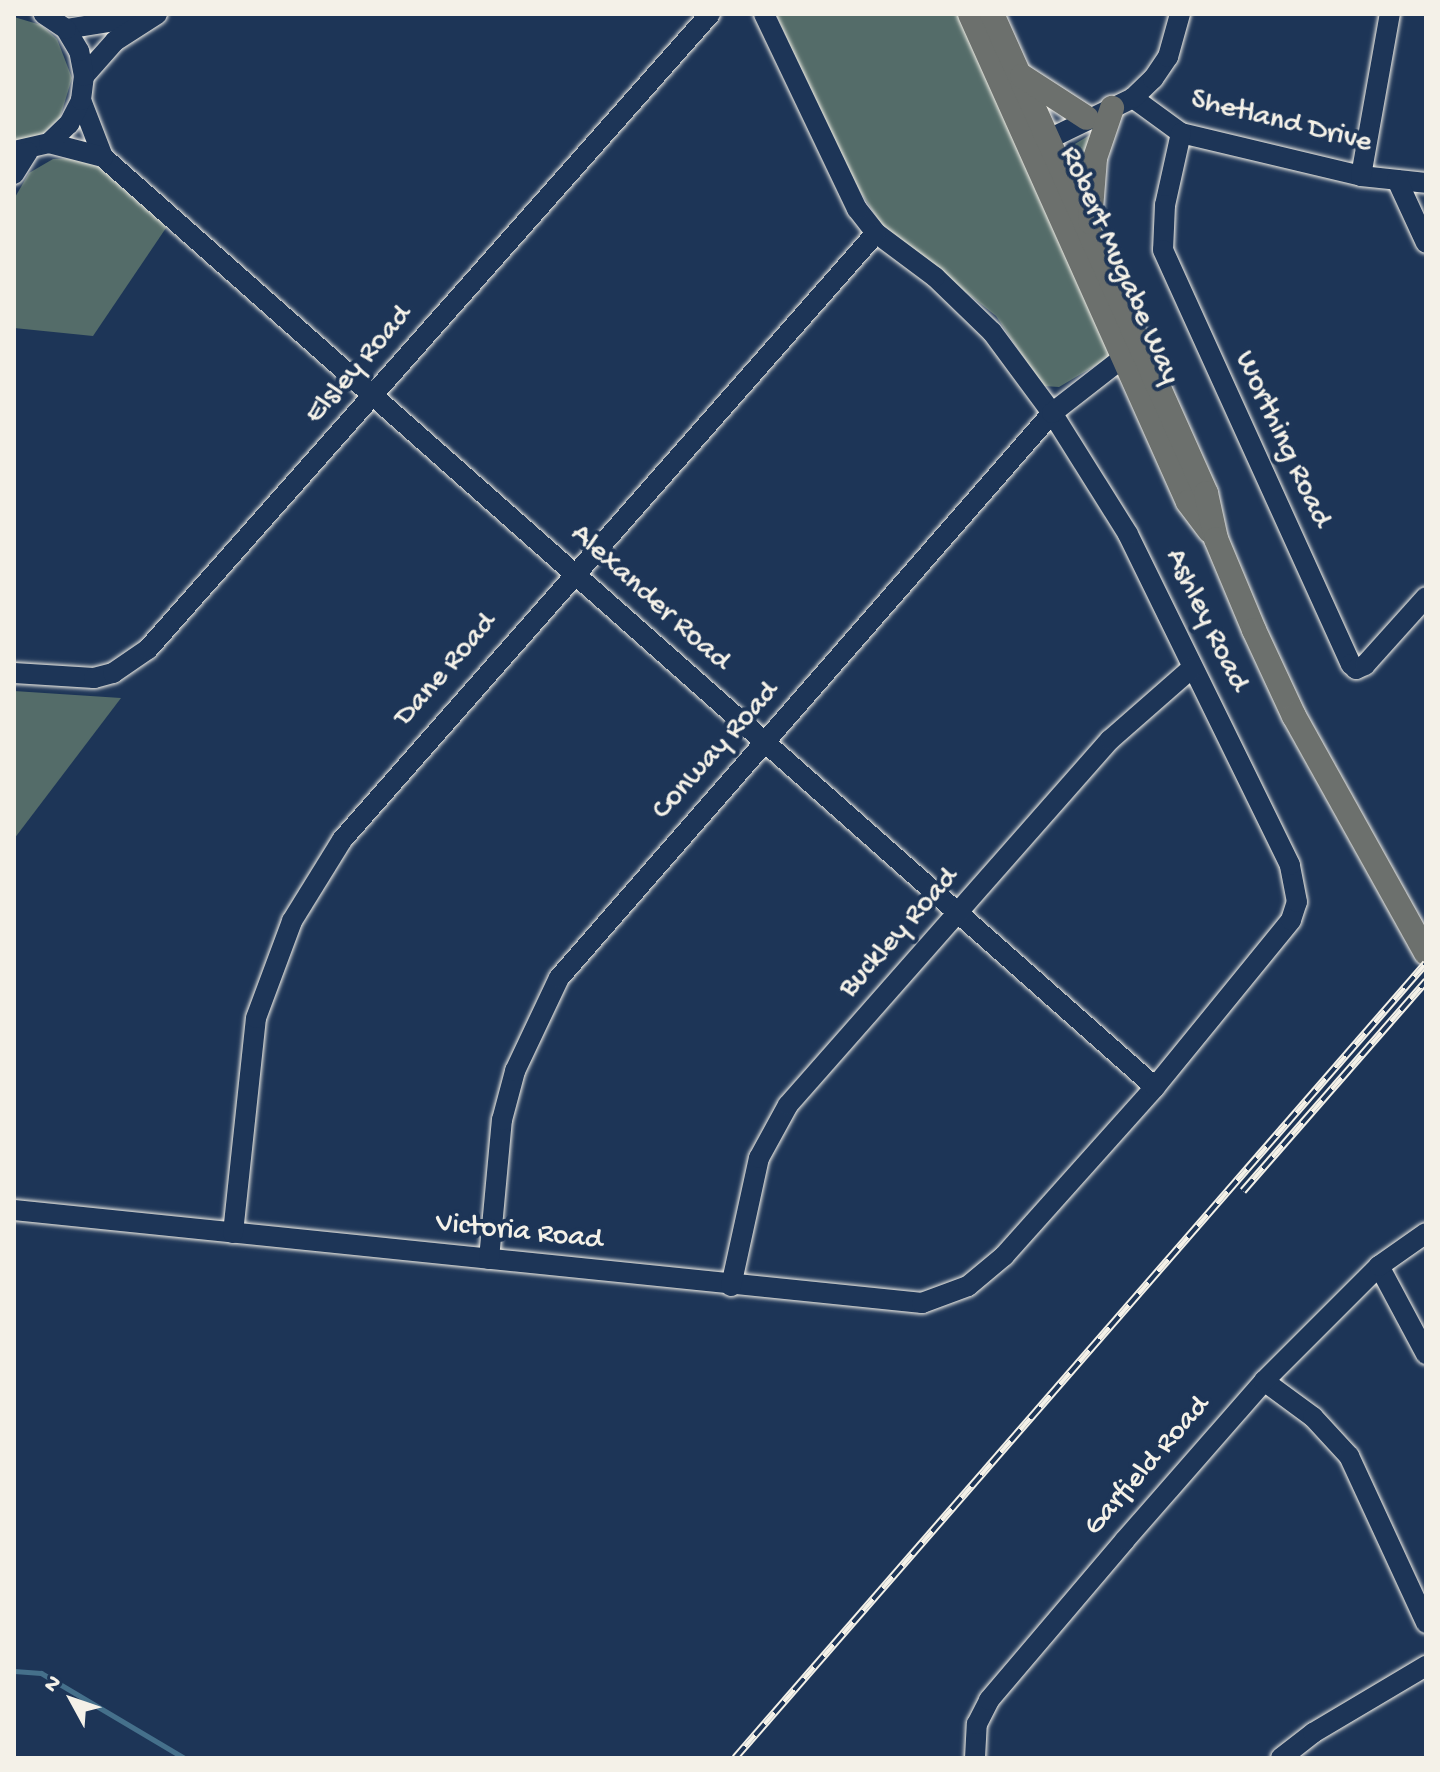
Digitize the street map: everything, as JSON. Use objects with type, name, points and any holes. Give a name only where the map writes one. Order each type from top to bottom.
[{"type":"main road","name":"Robert Mugabe Way","points":[[970,14],[1049,139],[1206,493],[1216,539],[1294,716],[1422,944]]},
{"type":"main road","name":"Robert Mugabe Way","points":[[992,14],[1011,80],[1052,194],[1188,502],[1216,539]]},
{"type":"main road","points":[[1011,80],[1087,118]]},
{"type":"main road","points":[[1090,227],[1095,158],[1123,103]]},
{"type":"street","points":[[14,174],[21,151],[49,143],[69,124],[81,100],[84,76],[79,51],[66,29],[44,14]]},
{"type":"street","points":[[66,29],[156,14]]},
{"type":"street","points":[[84,76],[115,41],[156,14]]},
{"type":"street","name":"Elsley Road","points":[[14,673],[94,678],[129,664],[162,636],[710,14]]},
{"type":"street","name":"Ashley Road","points":[[764,14],[840,179],[876,233],[970,308],[1052,413],[1128,534],[1290,865],[1297,902],[1282,932],[1155,1087],[1004,1256]]},
{"type":"street","points":[[1052,194],[1049,139],[1123,103],[1168,57],[1180,14]]},
{"type":"street","points":[[1361,176],[1390,14]]},
{"type":"street","name":"Alexander Road","points":[[81,100],[103,157]]},
{"type":"street","name":"Shetland Drive","points":[[1123,103],[1181,133],[1361,176],[1426,183]]},
{"type":"street","name":"Worthing Road","points":[[1181,133],[1165,205],[1163,250],[1351,664],[1356,669],[1365,665],[1426,597]]},
{"type":"street","name":"Alexander Road","points":[[49,143],[103,157],[1155,1087]]},
{"type":"street","points":[[1397,180],[1426,243]]},
{"type":"street","name":"Dane Road","points":[[233,1233],[256,1018],[292,921],[342,840],[574,571],[876,233]]},
{"type":"street","name":"Conway Road","points":[[489,1259],[502,1120],[536,1019],[559,978],[615,909],[766,746],[1052,413],[1124,357]]},
{"type":"street","name":"Buckley Road","points":[[731,1286],[769,1134],[788,1105],[1110,740],[1192,668]]},
{"type":"street","name":"Victoria Road","points":[[14,1210],[731,1286],[922,1303],[968,1286],[1004,1256]]},
{"type":"street","name":"Garfield Road","points":[[975,1758],[977,1724],[989,1700],[1264,1381],[1379,1266],[1417,1238]]},
{"type":"street","points":[[1379,1266],[1426,1354]]},
{"type":"street","points":[[1264,1381],[1313,1417],[1349,1456],[1426,1623]]},
{"type":"street","points":[[1281,1758],[1313,1733],[1426,1666]]},
{"type":"green space","points":[[776,14],[957,14],[1110,357],[1059,387],[1043,386],[996,316],[882,225],[845,168]]},
{"type":"green space","points":[[14,17],[41,25],[57,39],[72,78],[60,118],[44,133],[14,144]]},
{"type":"green space","points":[[1095,132],[1085,206],[1063,151]]},
{"type":"green space","points":[[76,158],[104,168],[168,225],[93,336],[14,328],[14,199],[29,173],[53,159]]},
{"type":"green space","points":[[14,691],[121,698],[14,839]]},
{"type":"waterway","points":[[14,1671],[41,1673],[184,1758]]},
{"type":"railway","points":[[735,1758],[1426,963]]},
{"type":"railway","points":[[1243,1191],[1426,981]]}]
